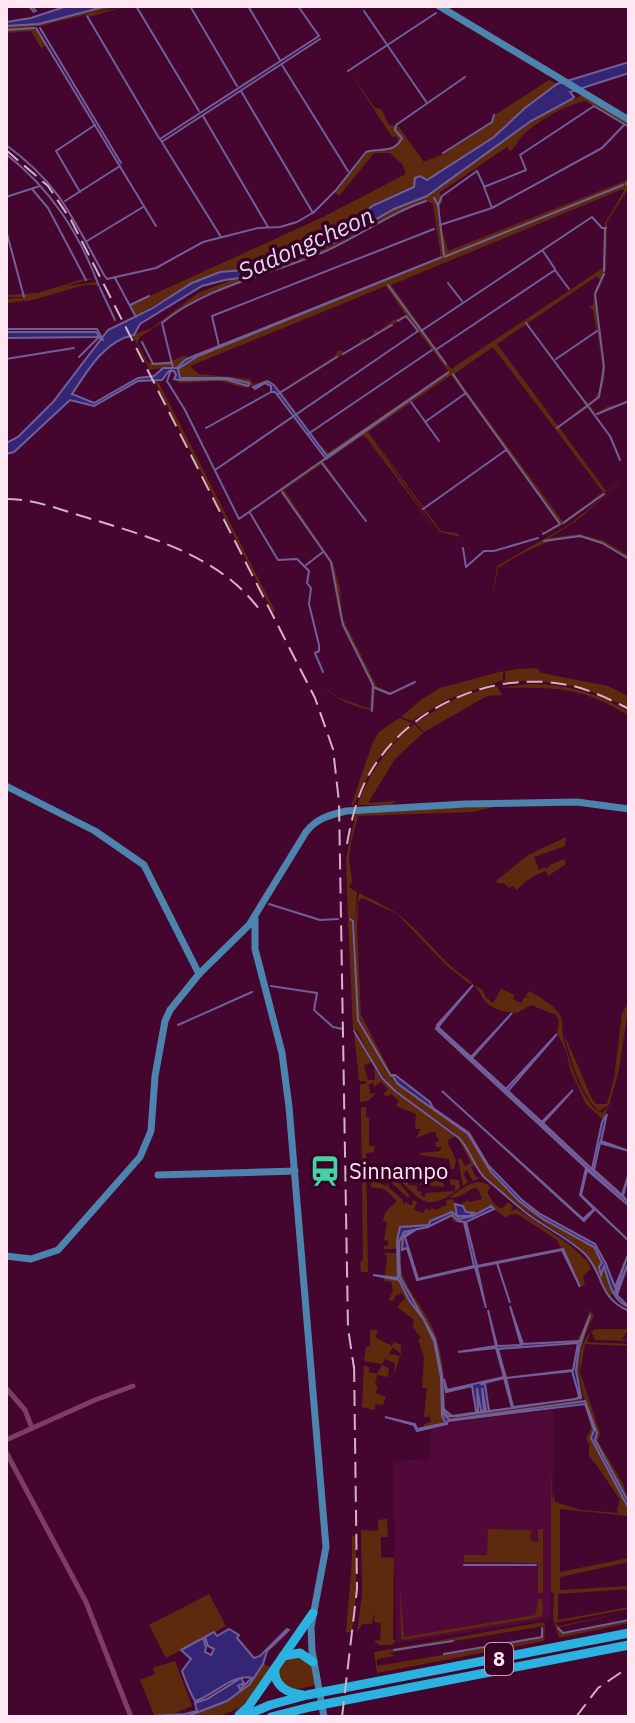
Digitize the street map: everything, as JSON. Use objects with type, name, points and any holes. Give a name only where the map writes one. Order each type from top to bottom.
[{"type":"highway","points":[[239,1717],[313,1613]]},
{"type":"highway","name":"8","points":[[239,1717],[307,1695],[629,1633]]},
{"type":"highway","name":"8","points":[[271,1717],[629,1645]]},
{"type":"highway","points":[[307,1695],[280,1686],[274,1674],[279,1660],[285,1655],[296,1652],[304,1654],[313,1662]]},
{"type":"highway","points":[[293,1717],[310,1707]]},
{"type":"main road","points":[[439,6],[629,120]]},
{"type":"main road","points":[[6,786],[95,831],[138,859],[148,870],[199,974]]},
{"type":"main road","points":[[6,1256],[31,1259],[58,1250],[140,1157],[151,1131],[165,1021],[173,1004],[255,917],[306,832],[316,822],[360,809],[577,802],[629,809]]},
{"type":"main road","points":[[255,917],[255,949],[283,1060],[295,1171],[326,1547],[311,1639],[324,1717]]},
{"type":"main road","points":[[158,1175],[295,1171]]},
{"type":"street","points":[[6,1440],[133,1386]]},
{"type":"street","points":[[6,1388],[25,1410],[32,1428]]},
{"type":"street","points":[[6,1452],[86,1602],[131,1717]]},
{"type":"shaded area","points":[[107,6],[119,6],[90,14],[127,6],[89,17],[88,14],[26,27],[37,30],[46,46],[41,48],[31,31],[6,33],[6,26],[39,24]]},
{"type":"shaded area","points":[[349,71],[375,108],[381,109],[389,125],[398,126],[424,162],[443,154],[493,122],[495,115],[549,80],[557,84],[494,137],[427,180],[420,176],[402,194],[370,208],[349,225],[244,270],[220,272],[192,283],[136,316],[130,305],[323,217],[406,173],[402,164],[390,153],[374,153],[339,196],[335,192],[368,151],[389,151],[399,143]]},
{"type":"shaded area","points":[[582,95],[629,123],[629,126],[585,101],[568,106],[529,130],[510,151],[507,147],[439,193],[443,200],[440,224],[437,205],[439,226],[448,251],[629,177],[629,187],[607,222],[606,270],[596,294],[605,378],[599,397],[590,406],[596,414],[607,407],[629,401],[595,416],[588,408],[559,427],[606,491],[629,474],[566,523],[544,535],[539,529],[544,532],[559,524],[451,375],[368,432],[441,531],[461,537],[440,532],[367,433],[441,537],[366,437],[362,436],[324,462],[366,522],[322,464],[284,490],[333,563],[340,589],[342,617],[377,687],[390,692],[416,682],[389,695],[375,689],[373,711],[337,697],[370,709],[372,685],[340,618],[330,562],[280,490],[450,372],[327,456],[309,434],[328,453],[448,371],[407,316],[281,392],[295,414],[270,382],[265,381],[269,380],[280,391],[335,356],[338,350],[344,352],[361,339],[373,335],[375,330],[379,331],[406,315],[386,286],[190,366],[199,374],[250,379],[253,384],[262,382],[246,388],[220,381],[179,383],[178,380],[225,379],[248,386],[228,378],[180,377],[178,369],[198,356],[365,288],[194,356],[177,368],[150,370],[132,335],[150,329],[198,293],[336,242],[394,209],[427,195],[531,121]],"holes":[[[624,191],[605,223],[603,268],[451,369],[391,285]],[[425,200],[433,204],[441,257],[188,357],[148,363],[137,343],[140,337],[200,297],[313,256]],[[597,276],[600,280],[593,305],[589,307],[593,310],[600,346],[601,385],[589,404],[566,378],[587,406],[558,426],[497,344]],[[493,347],[603,492],[563,522],[454,374]]]},
{"type":"shaded area","points":[[96,278],[65,286],[97,282],[97,285],[84,285],[33,300],[6,303],[6,299],[30,297],[6,295],[38,293],[80,280]]},
{"type":"shaded area","points":[[154,380],[159,383],[275,611],[273,612]]},
{"type":"shaded area","points":[[629,476],[575,522],[549,538],[580,534],[604,541],[629,556],[629,560],[590,539],[566,537],[554,540],[530,549],[498,568],[492,598],[497,566],[570,524]]},
{"type":"shaded area","points":[[537,668],[541,673],[608,686],[629,697],[629,709],[598,694],[566,685],[534,681],[500,683],[505,680],[505,671]]},
{"type":"shaded area","points":[[503,671],[503,680],[448,699],[412,721],[401,717],[440,688]]},
{"type":"shaded area","points":[[528,684],[580,690],[617,705],[629,712],[629,716],[596,699],[567,690],[500,688]]},
{"type":"shaded area","points":[[497,686],[502,695],[487,696],[424,732],[415,723],[458,697]]},
{"type":"shaded area","points":[[399,718],[412,723],[375,763],[351,806],[373,742],[379,732]]},
{"type":"shaded area","points":[[414,724],[423,733],[395,759],[368,803],[397,801],[390,805],[357,805],[380,761]]},
{"type":"shaded area","points":[[498,806],[473,812],[358,816],[349,859],[352,881],[349,887],[357,892],[355,922],[359,893],[387,907],[400,916],[447,963],[472,982],[470,984],[448,967],[397,914],[362,898],[358,902],[357,928],[361,1015],[392,1075],[357,1020],[390,1076],[470,1136],[486,1165],[519,1201],[543,1219],[594,1247],[603,1263],[599,1267],[602,1274],[604,1266],[613,1293],[609,1298],[586,1254],[516,1204],[475,1164],[471,1167],[476,1177],[480,1178],[473,1181],[467,1170],[463,1173],[468,1182],[463,1186],[458,1159],[461,1158],[465,1166],[471,1163],[457,1136],[468,1146],[451,1130],[412,1104],[388,1083],[377,1069],[357,1030],[353,1030],[348,920],[353,919],[355,958],[356,955],[354,919],[348,918],[346,859],[356,812]]},
{"type":"shaded area","points":[[566,837],[565,846],[534,857],[539,870],[564,859],[566,864],[548,876],[546,871],[538,874],[517,890],[513,886],[509,888],[504,883],[497,883],[528,855]]},
{"type":"shaded area","points":[[473,985],[482,989],[486,998],[493,1003],[501,989],[515,995],[513,999],[521,1003],[525,997],[530,998],[526,996],[529,991],[556,1009],[582,1091],[602,1113],[608,1107],[603,1120],[586,1104],[571,1072],[557,1033],[559,1021],[556,1015],[531,1005],[517,1013],[495,1008]]},
{"type":"shaded area","points":[[629,1002],[619,1070],[609,1105],[599,1111],[582,1087],[565,1036],[592,1099],[596,1104],[607,1104],[614,1078],[622,1013]]},
{"type":"shaded area","points":[[354,1032],[372,1063],[364,1065],[368,1080],[375,1080],[374,1067],[393,1091],[455,1136],[447,1141],[456,1160],[454,1169],[451,1169],[449,1159],[420,1155],[440,1151],[442,1147],[436,1147],[435,1143],[439,1141],[435,1132],[416,1138],[421,1129],[415,1129],[416,1114],[396,1106],[399,1101],[391,1094],[383,1095],[388,1089],[381,1082],[374,1087],[374,1083],[369,1084],[370,1094],[376,1093],[368,1101],[360,1102],[360,1084],[366,1084],[359,1081]]},
{"type":"shaded area","points":[[361,1107],[366,1107],[366,1117],[369,1118],[369,1146],[374,1146],[374,1152],[366,1153],[368,1272],[361,1272],[360,1263],[363,1259]]},
{"type":"shaded area","points":[[408,1168],[430,1172],[431,1180],[442,1181],[445,1187],[420,1185],[419,1175],[405,1176],[408,1185],[417,1186],[417,1191],[422,1192],[421,1196],[455,1191],[450,1179],[459,1180],[460,1188],[449,1196],[440,1200],[426,1202],[399,1179]]},
{"type":"shaded area","points":[[380,1172],[398,1182],[410,1196],[408,1198],[379,1175],[376,1181],[385,1186],[389,1184],[388,1187],[403,1200],[403,1204],[406,1202],[411,1206],[413,1200],[417,1202],[414,1210],[423,1213],[431,1207],[435,1210],[447,1205],[446,1200],[453,1199],[459,1217],[465,1215],[461,1204],[482,1199],[478,1189],[449,1198],[475,1183],[491,1187],[487,1192],[495,1205],[502,1209],[508,1202],[513,1206],[511,1211],[517,1209],[570,1245],[587,1261],[591,1269],[583,1276],[585,1285],[580,1287],[557,1240],[517,1214],[506,1218],[493,1206],[473,1216],[459,1219],[452,1212],[430,1225],[403,1229],[397,1249],[384,1249],[388,1241],[384,1240],[387,1222],[383,1221],[384,1217],[397,1201],[384,1189],[371,1187],[372,1177]]},
{"type":"shaded area","points":[[418,1229],[405,1234],[400,1264],[403,1276],[436,1337],[444,1374],[445,1412],[451,1417],[580,1400],[576,1370],[579,1348],[590,1318],[580,1341],[577,1341],[589,1310],[594,1315],[582,1347],[579,1368],[583,1402],[450,1420],[442,1416],[446,1423],[424,1428],[424,1424],[431,1422],[430,1417],[424,1417],[427,1388],[422,1388],[424,1357],[418,1340],[421,1338],[412,1326],[413,1319],[397,1307],[405,1298],[402,1293],[395,1296],[394,1301],[389,1300],[393,1290],[391,1282],[384,1281],[387,1257],[384,1253],[397,1253],[398,1279],[428,1327],[400,1277],[399,1242],[405,1232]]},
{"type":"shaded area","points":[[595,1329],[629,1329],[622,1339],[629,1341],[595,1340],[592,1332]]},
{"type":"shaded area","points":[[370,1330],[378,1330],[375,1337],[392,1346],[394,1342],[401,1345],[401,1354],[393,1347],[389,1354],[400,1356],[394,1374],[395,1363],[385,1359],[382,1364],[364,1361],[366,1347],[370,1346]]},
{"type":"shaded area","points":[[590,1333],[587,1342],[629,1346],[585,1344],[580,1372],[583,1343]]},
{"type":"shaded area","points":[[364,1365],[369,1367],[369,1372],[377,1374],[382,1365],[389,1368],[388,1377],[377,1375],[376,1393],[386,1397],[383,1405],[376,1404],[374,1410],[362,1407]]},
{"type":"shaded area","points":[[580,1372],[600,1433],[598,1441],[623,1484],[629,1503],[595,1439],[595,1425],[583,1393]]},
{"type":"shaded area","points":[[585,1404],[594,1430],[591,1435],[629,1509],[629,1516],[560,1509],[560,1572],[629,1558],[629,1562],[560,1577],[560,1590],[629,1586],[629,1589],[558,1594],[558,1620],[629,1609],[555,1623],[559,1626],[629,1611],[557,1628],[563,1634],[629,1623],[559,1638],[553,1619],[554,1594],[551,1591],[551,1462],[552,1506],[553,1492],[555,1502],[581,1510],[618,1513],[620,1500],[589,1456],[586,1439],[591,1428]]},
{"type":"shaded area","points":[[550,1410],[554,1412],[551,1619],[396,1644],[393,1461],[430,1459],[431,1429],[450,1423]]},
{"type":"shaded area","points":[[387,1519],[388,1537],[381,1537],[381,1557],[394,1558],[393,1639],[396,1640],[392,1645],[379,1645],[374,1641],[380,1640],[381,1623],[374,1622],[374,1611],[372,1624],[362,1624],[357,1633],[362,1594],[361,1530],[378,1531],[378,1520]]},
{"type":"shaded area","points":[[488,1529],[531,1530],[531,1541],[538,1542],[538,1529],[543,1529],[543,1593],[538,1593],[538,1563],[464,1562],[464,1555],[487,1555]]},
{"type":"shaded area","points":[[352,1536],[356,1536],[356,1594],[352,1632],[346,1632],[352,1560]]},
{"type":"shaded area","points":[[400,1587],[404,1637],[535,1615],[539,1599],[542,1599],[543,1611],[541,1617],[403,1640]]},
{"type":"shaded area","points":[[209,1594],[226,1626],[166,1658],[149,1625]]},
{"type":"shaded area","points":[[543,1622],[545,1626],[453,1639],[389,1653],[395,1656],[377,1659],[377,1666],[543,1638],[542,1628],[545,1627],[544,1641],[377,1673],[374,1652]]},
{"type":"shaded area","points":[[295,1656],[311,1663],[316,1685],[290,1691],[278,1678],[282,1664]]},
{"type":"shaded area","points":[[175,1661],[192,1706],[168,1716],[190,1714],[222,1704],[249,1685],[263,1664],[271,1667],[242,1707],[217,1717],[155,1717],[140,1680],[155,1674],[153,1668]]},
{"type":"water","points":[[67,6],[107,6],[39,24],[6,26],[6,22],[31,18]]},
{"type":"water","name":"Sadongcheon","points":[[629,62],[629,73],[570,92],[574,97],[572,99],[531,121],[427,196],[394,209],[336,242],[248,277],[202,286],[140,324],[134,335],[105,350],[72,394],[94,403],[138,378],[154,376],[163,368],[177,368],[194,356],[442,257],[198,356],[178,369],[180,378],[228,378],[249,383],[248,386],[225,379],[178,380],[174,379],[174,371],[169,371],[162,380],[138,381],[94,406],[70,400],[14,452],[6,454],[6,443],[18,437],[53,402],[108,330],[151,309],[192,283],[220,272],[244,270],[257,265],[315,239],[329,225],[335,231],[352,224],[372,206],[414,187],[415,178],[420,176],[427,180],[494,137],[557,84]]},
{"type":"water","points":[[9,332],[96,332],[99,335],[6,338]]},
{"type":"water","points":[[449,372],[326,459],[275,392],[271,392],[271,386],[265,383],[255,389],[253,387],[267,381],[274,385],[327,456]]},
{"type":"water","points":[[473,985],[438,1027],[471,1057],[512,1013],[472,1058],[506,1089],[557,1034],[508,1091],[542,1122],[573,1090],[543,1123],[592,1169],[602,1122],[607,1114],[601,1141],[629,1151],[600,1143],[594,1170],[622,1195],[629,1172],[623,1196],[629,1203],[437,1028]]},
{"type":"water","points":[[435,1028],[629,1206],[587,1170],[581,1195],[629,1241],[595,1209],[584,1221],[442,1091],[583,1219],[594,1209],[580,1195],[586,1168]]},
{"type":"water","points":[[392,1075],[469,1133],[488,1165],[522,1200],[540,1214],[595,1244],[615,1287],[629,1252],[615,1292],[629,1261],[617,1295],[629,1307],[615,1296],[604,1266],[601,1275],[599,1267],[602,1263],[594,1247],[543,1219],[519,1201],[491,1172],[468,1134],[398,1084]]},
{"type":"water","points":[[455,1204],[463,1206],[466,1212],[474,1213],[469,1216],[457,1216]]},
{"type":"water","points":[[491,1206],[494,1209],[466,1222],[477,1266],[563,1249],[580,1287],[562,1250],[477,1267],[486,1308],[475,1267],[417,1280],[407,1248],[402,1250],[403,1236],[412,1232],[405,1237],[418,1279],[474,1266],[464,1222],[452,1215],[428,1227],[404,1232],[399,1242],[400,1277],[435,1339],[442,1375],[444,1415],[450,1420],[585,1401],[597,1433],[595,1440],[629,1503],[629,1509],[591,1438],[594,1430],[585,1404],[448,1421],[447,1424],[417,1431],[414,1425],[385,1417],[415,1424],[417,1429],[446,1423],[442,1416],[441,1377],[434,1341],[424,1320],[399,1280],[373,1275],[398,1278],[397,1241],[400,1227],[429,1225],[430,1221],[452,1212],[459,1219],[473,1216]]},
{"type":"water","points":[[510,1306],[523,1344],[580,1341],[590,1315],[579,1348],[576,1370],[581,1398],[577,1399],[579,1396],[572,1371],[506,1378],[513,1407],[558,1401],[512,1408],[504,1378],[480,1384],[485,1384],[489,1411],[507,1409],[452,1416],[486,1411],[482,1388],[484,1410],[481,1411],[477,1388],[476,1411],[472,1386],[446,1392],[444,1379],[447,1390],[504,1377],[496,1348],[458,1352],[496,1346],[488,1310],[497,1346],[521,1345]],"holes":[[[578,1343],[573,1370],[506,1378],[498,1349]]]},
{"type":"water","points":[[229,1629],[239,1635],[237,1638],[254,1658],[289,1630],[267,1651],[250,1684],[227,1701],[188,1716],[136,1717],[197,1711],[195,1703],[241,1678],[195,1701],[182,1671],[191,1659],[181,1650],[203,1638],[205,1652],[211,1655],[214,1649],[208,1646],[205,1637],[214,1632],[217,1636]],"holes":[[[241,1678],[252,1678],[240,1689],[238,1686],[244,1683]]]},
{"type":"waterway","points":[[29,6],[34,12]]},
{"type":"waterway","points":[[32,6],[36,11]]},
{"type":"waterway","points":[[136,6],[199,111]]},
{"type":"waterway","points":[[190,6],[237,86]]},
{"type":"waterway","points":[[248,6],[280,60]]},
{"type":"waterway","points":[[221,237],[160,139],[319,36],[298,6]]},
{"type":"waterway","points":[[364,11],[427,103]]},
{"type":"waterway","points":[[348,71],[436,13]]},
{"type":"waterway","points":[[87,16],[159,138]]},
{"type":"waterway","points":[[6,30],[34,28]]},
{"type":"waterway","points":[[36,28],[156,226]]},
{"type":"waterway","points":[[40,28],[121,163]]},
{"type":"waterway","points":[[163,141],[320,39]]},
{"type":"waterway","points":[[282,65],[348,171]]},
{"type":"waterway","name":"Sadongcheon","points":[[6,145],[53,189],[107,279],[156,268],[203,242],[297,222],[314,212],[336,190],[366,152],[395,147],[402,138],[395,130],[396,125],[465,77]]},
{"type":"waterway","name":"Sadongcheon","points":[[241,91],[313,213]]},
{"type":"waterway","points":[[440,225],[492,208],[484,187],[526,170],[520,155],[594,106],[629,127]]},
{"type":"waterway","points":[[443,153],[492,122],[494,115]]},
{"type":"waterway","points":[[203,116],[268,227]]},
{"type":"waterway","points":[[80,192],[56,151],[95,125]]},
{"type":"waterway","points":[[492,208],[602,148],[624,125]]},
{"type":"waterway","points":[[6,154],[37,182],[62,213],[99,286]]},
{"type":"waterway","points":[[65,201],[120,166]]},
{"type":"waterway","points":[[438,205],[442,196],[477,171],[484,186]]},
{"type":"waterway","points":[[626,184],[629,181]]},
{"type":"waterway","points":[[444,257],[623,185]]},
{"type":"waterway","points":[[6,197],[40,186]]},
{"type":"waterway","points":[[32,189],[48,208],[86,280]]},
{"type":"waterway","points":[[434,198],[438,205],[444,255]]},
{"type":"waterway","name":"Sadongcheon","points":[[173,368],[162,323],[180,310],[219,290],[326,251],[426,201]]},
{"type":"waterway","points":[[87,241],[143,207]]},
{"type":"waterway","points":[[421,331],[592,217],[602,228],[606,228]]},
{"type":"waterway","points":[[219,346],[212,316],[434,229]]},
{"type":"waterway","points":[[604,271],[605,229]]},
{"type":"waterway","points":[[6,230],[24,297]]},
{"type":"waterway","points":[[543,251],[555,269]]},
{"type":"waterway","points":[[437,349],[555,270],[569,289]]},
{"type":"waterway","points":[[557,428],[599,397],[604,367],[595,294],[604,274]]},
{"type":"waterway","points":[[115,278],[136,317]]},
{"type":"waterway","points":[[448,283],[462,301]]},
{"type":"waterway","points":[[388,285],[446,364]]},
{"type":"waterway","points":[[100,288],[115,320]]},
{"type":"waterway","points":[[130,305],[149,296]]},
{"type":"waterway","points":[[215,470],[418,331],[406,316],[398,321]]},
{"type":"waterway","points":[[526,323],[610,436],[620,460]]},
{"type":"waterway","points":[[343,354],[392,325]]},
{"type":"waterway","points":[[6,329],[97,329],[103,340]]},
{"type":"waterway","points":[[556,359],[597,331]]},
{"type":"waterway","points":[[79,357],[99,337],[102,340]]},
{"type":"waterway","points":[[142,342],[153,364],[171,363]]},
{"type":"waterway","points":[[6,359],[74,348]]},
{"type":"waterway","points":[[308,434],[432,350]]},
{"type":"waterway","points":[[278,394],[337,357]]},
{"type":"waterway","points":[[171,370],[167,381],[185,410],[239,519],[326,458]]},
{"type":"waterway","points":[[453,374],[465,392]]},
{"type":"waterway","points":[[206,428],[271,392]]},
{"type":"waterway","points":[[425,422],[466,393],[560,524],[543,534]]},
{"type":"waterway","points":[[597,414],[629,401]]},
{"type":"waterway","points":[[411,402],[439,441]]},
{"type":"waterway","points":[[423,509],[506,450]]},
{"type":"waterway","points":[[321,462],[366,521]]},
{"type":"waterway","points":[[282,492],[331,562],[343,625],[373,685],[372,711]]},
{"type":"waterway","points":[[563,523],[604,494]]},
{"type":"waterway","points":[[250,513],[278,560],[297,559],[309,571],[309,604],[319,645],[319,651],[315,653],[323,672]]},
{"type":"waterway","points":[[544,541],[580,536],[602,543],[629,559]]},
{"type":"waterway","points":[[463,548],[466,567],[484,551],[538,538]]},
{"type":"waterway","points":[[306,565],[323,552]]},
{"type":"waterway","points":[[373,687],[390,694],[415,682]]},
{"type":"waterway","points":[[269,904],[320,920],[338,919]]},
{"type":"waterway","points":[[350,919],[353,921],[358,1020],[391,1076]]},
{"type":"waterway","points":[[271,986],[317,993],[314,1010],[333,1027],[343,1029]]},
{"type":"waterway","points":[[178,1025],[252,992]]},
{"type":"waterway","points":[[354,1031],[382,1078],[459,1138],[486,1179],[529,1215],[585,1254],[611,1299],[629,1311]]},
{"type":"waterway","points":[[464,1565],[536,1565]]},
{"type":"waterway","points":[[558,1628],[563,1633],[629,1620]]},
{"type":"waterway","points":[[444,1654],[542,1637],[542,1628]]},
{"type":"waterway","points":[[394,1650],[453,1641]]},
{"type":"railway","points":[[6,150],[48,186],[71,220],[315,698],[333,749],[339,802],[348,1328],[354,1368]]},
{"type":"railway","points":[[6,499],[56,508],[134,532],[182,551],[226,576],[262,613]]},
{"type":"railway","points":[[347,844],[359,795],[383,754],[403,732],[427,713],[454,699],[512,683],[543,682],[580,688],[629,709]]},
{"type":"railway","points":[[342,1717],[357,1589],[354,1360]]},
{"type":"railway","points":[[576,1717],[598,1688],[629,1667]]},
{"type":"place","name":"Sinnampo","points":[[325,1171]]}]
